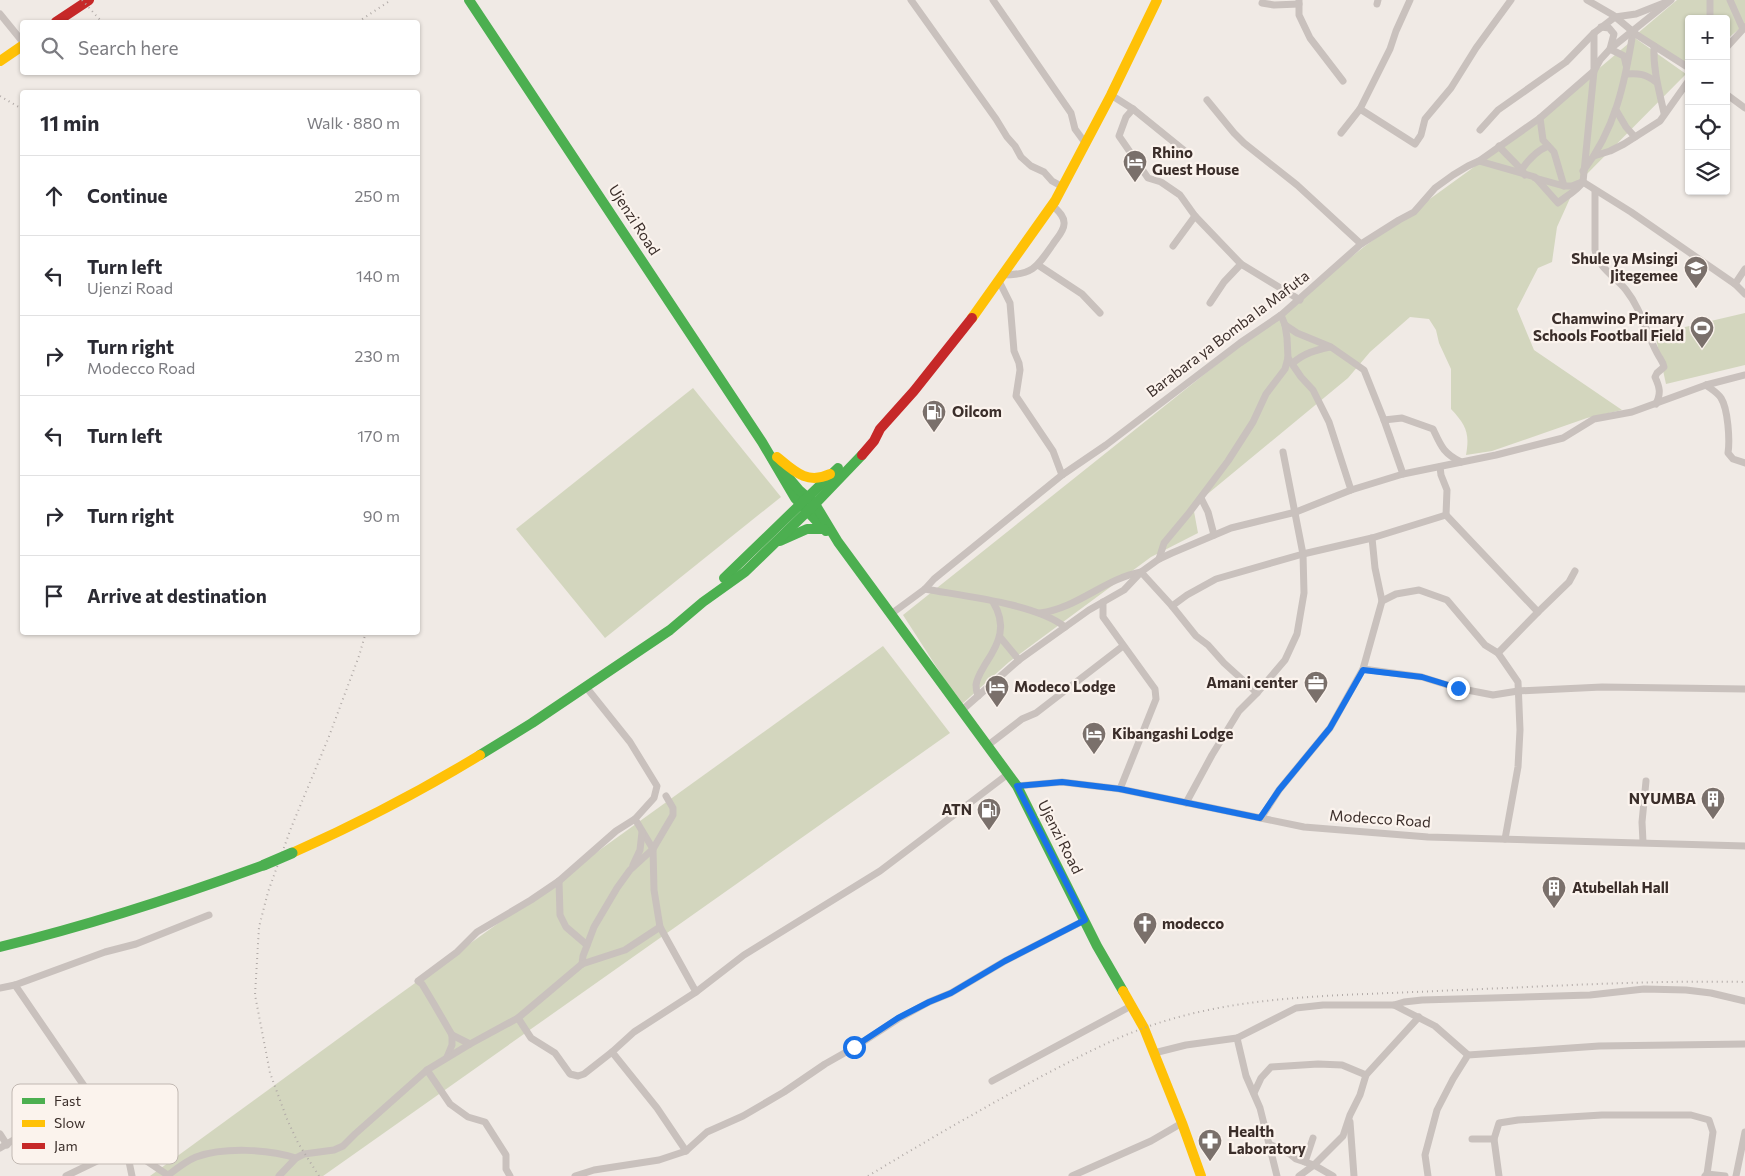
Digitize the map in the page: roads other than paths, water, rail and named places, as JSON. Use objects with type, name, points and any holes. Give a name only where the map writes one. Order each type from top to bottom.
[{"type":"main road","points":[[58,20],[76,3],[90,0]]},
{"type":"main road","name":"Ujenzi Road","points":[[470,0],[762,442],[778,472],[838,542],[1017,786],[1097,946],[1144,1028],[1201,1176]]},
{"type":"main road","points":[[703,602],[717,584],[808,505],[868,449],[880,429],[940,360],[1001,278],[1063,187],[1111,95],[1157,0]]},
{"type":"main road","points":[[0,60],[20,47]]},
{"type":"main road","points":[[0,947],[147,906],[264,864],[333,835],[459,768],[532,723],[670,630],[703,602],[745,572],[776,543],[834,472],[870,434],[880,429]]},
{"type":"main road","points":[[762,442],[778,458],[798,473],[809,478],[816,479],[834,472]]},
{"type":"main road","name":"Ujenzi Road","points":[[808,505],[824,529],[838,542]]},
{"type":"main road","points":[[776,543],[804,530],[813,528],[824,529]]},
{"type":"street","points":[[911,0],[1021,157],[1031,166],[1044,172],[1052,181],[1063,187]]},
{"type":"street","points":[[992,0],[1071,114],[1075,130],[1086,144]]},
{"type":"street","points":[[1341,133],[1360,109],[1390,49],[1410,0]]},
{"type":"street","points":[[1360,109],[1415,144],[1421,135],[1425,119],[1451,88],[1476,48],[1511,0]]},
{"type":"street","points":[[1587,0],[1600,4],[1633,32],[1685,65]]},
{"type":"street","points":[[1480,130],[1498,110],[1566,62],[1594,33],[1615,17],[1636,14],[1672,0]]},
{"type":"street","name":"Barabara ya Bomba la Mafuta","points":[[891,614],[925,589],[934,579],[1062,475],[1106,445],[1233,348],[1281,315],[1361,244],[1414,212],[1435,188],[1479,161],[1540,118],[1594,72],[1600,60],[1610,49],[1672,0]]},
{"type":"street","points":[[1710,0],[1710,15]]},
{"type":"street","points":[[1730,0],[1744,28],[1730,44]]},
{"type":"street","points":[[1262,4],[1274,5],[1299,2],[1299,15],[1310,38],[1343,81]]},
{"type":"street","points":[[0,14],[20,39]]},
{"type":"street","points":[[1601,27],[1609,28],[1614,34],[1610,49],[1624,56],[1627,71]]},
{"type":"street","points":[[1583,171],[1601,145],[1616,110],[1627,71],[1633,32]]},
{"type":"street","points":[[1535,178],[1558,203],[1566,196],[1576,192],[1583,182],[1594,72],[1594,33]]},
{"type":"street","points":[[1654,46],[1656,82],[1664,113]]},
{"type":"street","points":[[1627,71],[1649,76],[1656,82]]},
{"type":"street","points":[[1594,156],[1610,151],[1660,120],[1685,85]]},
{"type":"street","points":[[1111,95],[1133,109],[1186,152]]},
{"type":"street","points":[[1730,97],[1745,108]]},
{"type":"street","points":[[1207,100],[1229,128],[1244,143],[1297,185],[1361,244]]},
{"type":"street","points":[[1133,109],[1126,117],[1119,136],[1148,178],[1161,182],[1180,195],[1195,216],[1241,264],[1300,300]]},
{"type":"street","points":[[1616,110],[1626,127],[1635,137]]},
{"type":"street","points":[[1540,118],[1543,140],[1554,152],[1564,186]]},
{"type":"street","points":[[1586,139],[1590,145],[1601,145]]},
{"type":"street","points":[[1499,146],[1523,172]]},
{"type":"street","points":[[1523,172],[1527,162],[1540,149],[1548,146]]},
{"type":"street","points":[[1479,161],[1523,172],[1535,178],[1564,186],[1572,186],[1583,182]]},
{"type":"street","points":[[1583,182],[1632,212],[1735,284],[1745,294]]},
{"type":"street","points":[[1595,191],[1597,258],[1626,289],[1640,312],[1663,362],[1664,367],[1655,377],[1660,390],[1656,404]]},
{"type":"street","points":[[1052,205],[1062,216],[1065,223],[1062,231],[1038,266],[1028,271],[1001,278],[1010,303],[1014,351],[1020,370],[1016,396],[1053,451],[1062,475]]},
{"type":"street","points":[[1173,246],[1195,216]]},
{"type":"street","points":[[1210,303],[1224,282],[1241,264]]},
{"type":"street","points":[[1038,266],[1082,294],[1100,313]]},
{"type":"street","points":[[1735,284],[1745,269]]},
{"type":"street","points":[[1281,315],[1285,325],[1290,360],[1300,377],[1312,390],[1329,422],[1351,490]]},
{"type":"street","points":[[1285,325],[1297,333],[1331,347],[1364,370],[1403,474]]},
{"type":"street","points":[[1159,559],[1164,543],[1201,498],[1244,438],[1266,394],[1290,360],[1331,347]]},
{"type":"street","points":[[961,711],[1019,660],[1090,610],[1124,590],[1141,572],[1159,559],[1214,535],[1231,528],[1296,512],[1351,490],[1403,474],[1496,455],[1563,438],[1594,419],[1632,412],[1706,385],[1745,375]]},
{"type":"street","points":[[1706,385],[1722,399],[1730,440],[1728,453],[1733,459],[1745,463]]},
{"type":"street","points":[[1384,420],[1402,418],[1433,429],[1448,455],[1461,462]]},
{"type":"street","points":[[1186,803],[1239,711],[1285,660],[1297,634],[1304,593],[1303,554],[1283,452]]},
{"type":"street","points":[[1440,467],[1447,490],[1446,515],[1538,612]]},
{"type":"street","points":[[1201,498],[1208,512],[1214,535]]},
{"type":"street","points":[[1172,606],[1187,595],[1216,579],[1303,554],[1372,538],[1446,515]]},
{"type":"street","points":[[1260,818],[1279,790],[1330,728],[1363,670],[1382,601],[1375,568],[1372,538]]},
{"type":"street","points":[[1498,653],[1569,582],[1575,571]]},
{"type":"street","points":[[1141,572],[1196,636],[1208,645],[1224,663],[1257,693]]},
{"type":"street","points":[[1040,613],[1061,609],[1126,575],[1141,572]]},
{"type":"street","points":[[925,589],[1040,613],[1056,620],[1065,628]]},
{"type":"street","points":[[1382,601],[1396,594],[1419,590],[1447,600],[1485,645],[1498,653],[1518,682],[1520,730],[1518,767],[1505,839]]},
{"type":"street","points":[[978,696],[976,684],[1000,637],[1000,613],[993,602]]},
{"type":"street","points":[[1103,617],[1104,602]]},
{"type":"street","points":[[1090,610],[1103,617],[1155,690],[1156,699],[1120,789]]},
{"type":"street","points":[[1000,637],[1019,660]]},
{"type":"street","points":[[987,746],[1022,719],[1036,713],[1123,646]]},
{"type":"street","points":[[1363,670],[1422,677],[1458,688],[1493,694],[1602,687],[1745,689]]},
{"type":"street","points":[[447,1058],[452,1045],[452,1036],[426,991],[418,981],[457,952],[478,932],[531,900],[559,880],[616,831],[635,819],[654,798],[657,786],[630,742],[586,687]]},
{"type":"street","points":[[518,1018],[531,1038],[555,1053],[570,1074],[578,1076],[584,1074],[634,1032],[696,992],[744,955],[880,871],[1008,774]]},
{"type":"street","points":[[1643,842],[1642,822],[1646,781]]},
{"type":"street","name":"Modecco Road","points":[[1017,786],[1062,782],[1120,789],[1304,827],[1428,837],[1745,846]]},
{"type":"street","points":[[631,869],[653,849],[673,815],[673,808],[666,796]]},
{"type":"street","points":[[635,819],[653,849],[654,890],[660,927],[696,992]]},
{"type":"street","points":[[582,964],[594,927],[631,869],[640,850],[642,832]]},
{"type":"street","points":[[559,880],[560,915],[566,927],[587,944]]},
{"type":"street","points":[[0,988],[15,985],[105,952],[136,944],[209,915]]},
{"type":"street","points":[[575,1176],[594,1170],[659,1160],[686,1151],[707,1132],[743,1116],[784,1092],[898,1018],[951,993],[1005,961],[1085,920]]},
{"type":"street","points":[[280,1176],[296,1158],[304,1154],[334,1150],[344,1146],[427,1070],[518,1018],[582,964],[625,950],[660,927]]},
{"type":"street","points":[[15,985],[82,1084]]},
{"type":"street","points":[[1154,1054],[1186,1045],[1237,1038],[1296,1008],[1324,1005],[1394,1005],[1422,1000],[1590,994],[1644,989],[1686,990],[1711,993],[1745,1001]]},
{"type":"street","points":[[1394,1005],[1435,1026],[1468,1055],[1599,1046],[1745,1044]]},
{"type":"street","points":[[992,1081],[1131,1006]]},
{"type":"street","points":[[1299,1176],[1314,1165],[1343,1136],[1366,1075],[1419,1017]]},
{"type":"street","points":[[452,1036],[470,1044]]},
{"type":"street","points":[[1237,1038],[1246,1076],[1260,1108],[1277,1176]]},
{"type":"street","points":[[612,1052],[657,1108],[686,1151]]},
{"type":"street","points":[[1428,1176],[1425,1155],[1437,1110],[1453,1078],[1468,1055]]},
{"type":"street","points":[[1254,1093],[1261,1078],[1271,1067],[1318,1064],[1342,1065],[1366,1075]]},
{"type":"street","points":[[427,1070],[450,1104],[468,1117],[485,1122],[506,1155],[506,1169],[510,1176]]},
{"type":"street","points":[[1350,1115],[1354,1176]]},
{"type":"street","points":[[1499,1176],[1494,1139],[1499,1123],[1518,1120],[1602,1115],[1691,1115],[1709,1120],[1713,1132],[1706,1175],[1725,1176]]},
{"type":"street","points":[[1072,1176],[1151,1141],[1182,1123]]},
{"type":"street","points":[[1736,1176],[1745,1132]]},
{"type":"street","points":[[0,1134],[3,1147]]},
{"type":"street","points":[[1305,1162],[1313,1138]]},
{"type":"street","points":[[1472,1139],[1494,1139]]},
{"type":"street","points":[[1269,1144],[1333,1176]]},
{"type":"street","points":[[151,1164],[168,1176],[196,1157],[223,1151],[282,1153],[296,1158]]},
{"type":"street","points":[[66,1176],[91,1164]]},
{"type":"railway","points":[[82,0],[100,20]]},
{"type":"railway","points":[[361,20],[391,0]]},
{"type":"railway","points":[[0,96],[20,108]]},
{"type":"railway","points":[[319,1176],[298,1143],[270,1073],[255,995],[259,927],[268,892],[291,828],[328,739],[365,635]]},
{"type":"railway","points":[[868,1176],[1000,1099],[1094,1050],[1144,1028],[1179,1017],[1215,1009],[1252,1003],[1326,996],[1629,983],[1745,982]]},
{"type":"place","name":"Rhino Guest House","points":[[1135,183]]},
{"type":"place","name":"Shule ya Msingi Jitegemee","points":[[1696,289]]},
{"type":"place","name":"Chamwino Primary Schools Football Field","points":[[1702,349]]},
{"type":"place","name":"Oilcom","points":[[934,433]]},
{"type":"place","name":"Amani center","points":[[1316,704]]},
{"type":"place","name":"Modeco Lodge","points":[[997,708]]},
{"type":"place","name":"Kibangashi Lodge","points":[[1094,755]]},
{"type":"place","name":"NYUMBA","points":[[1713,820]]},
{"type":"place","name":"ATN","points":[[989,831]]},
{"type":"place","name":"Atubellah Hall","points":[[1554,909]]},
{"type":"place","name":"modecco","points":[[1145,945]]},
{"type":"place","name":"Health Laboratory","points":[[1210,1162]]}]
